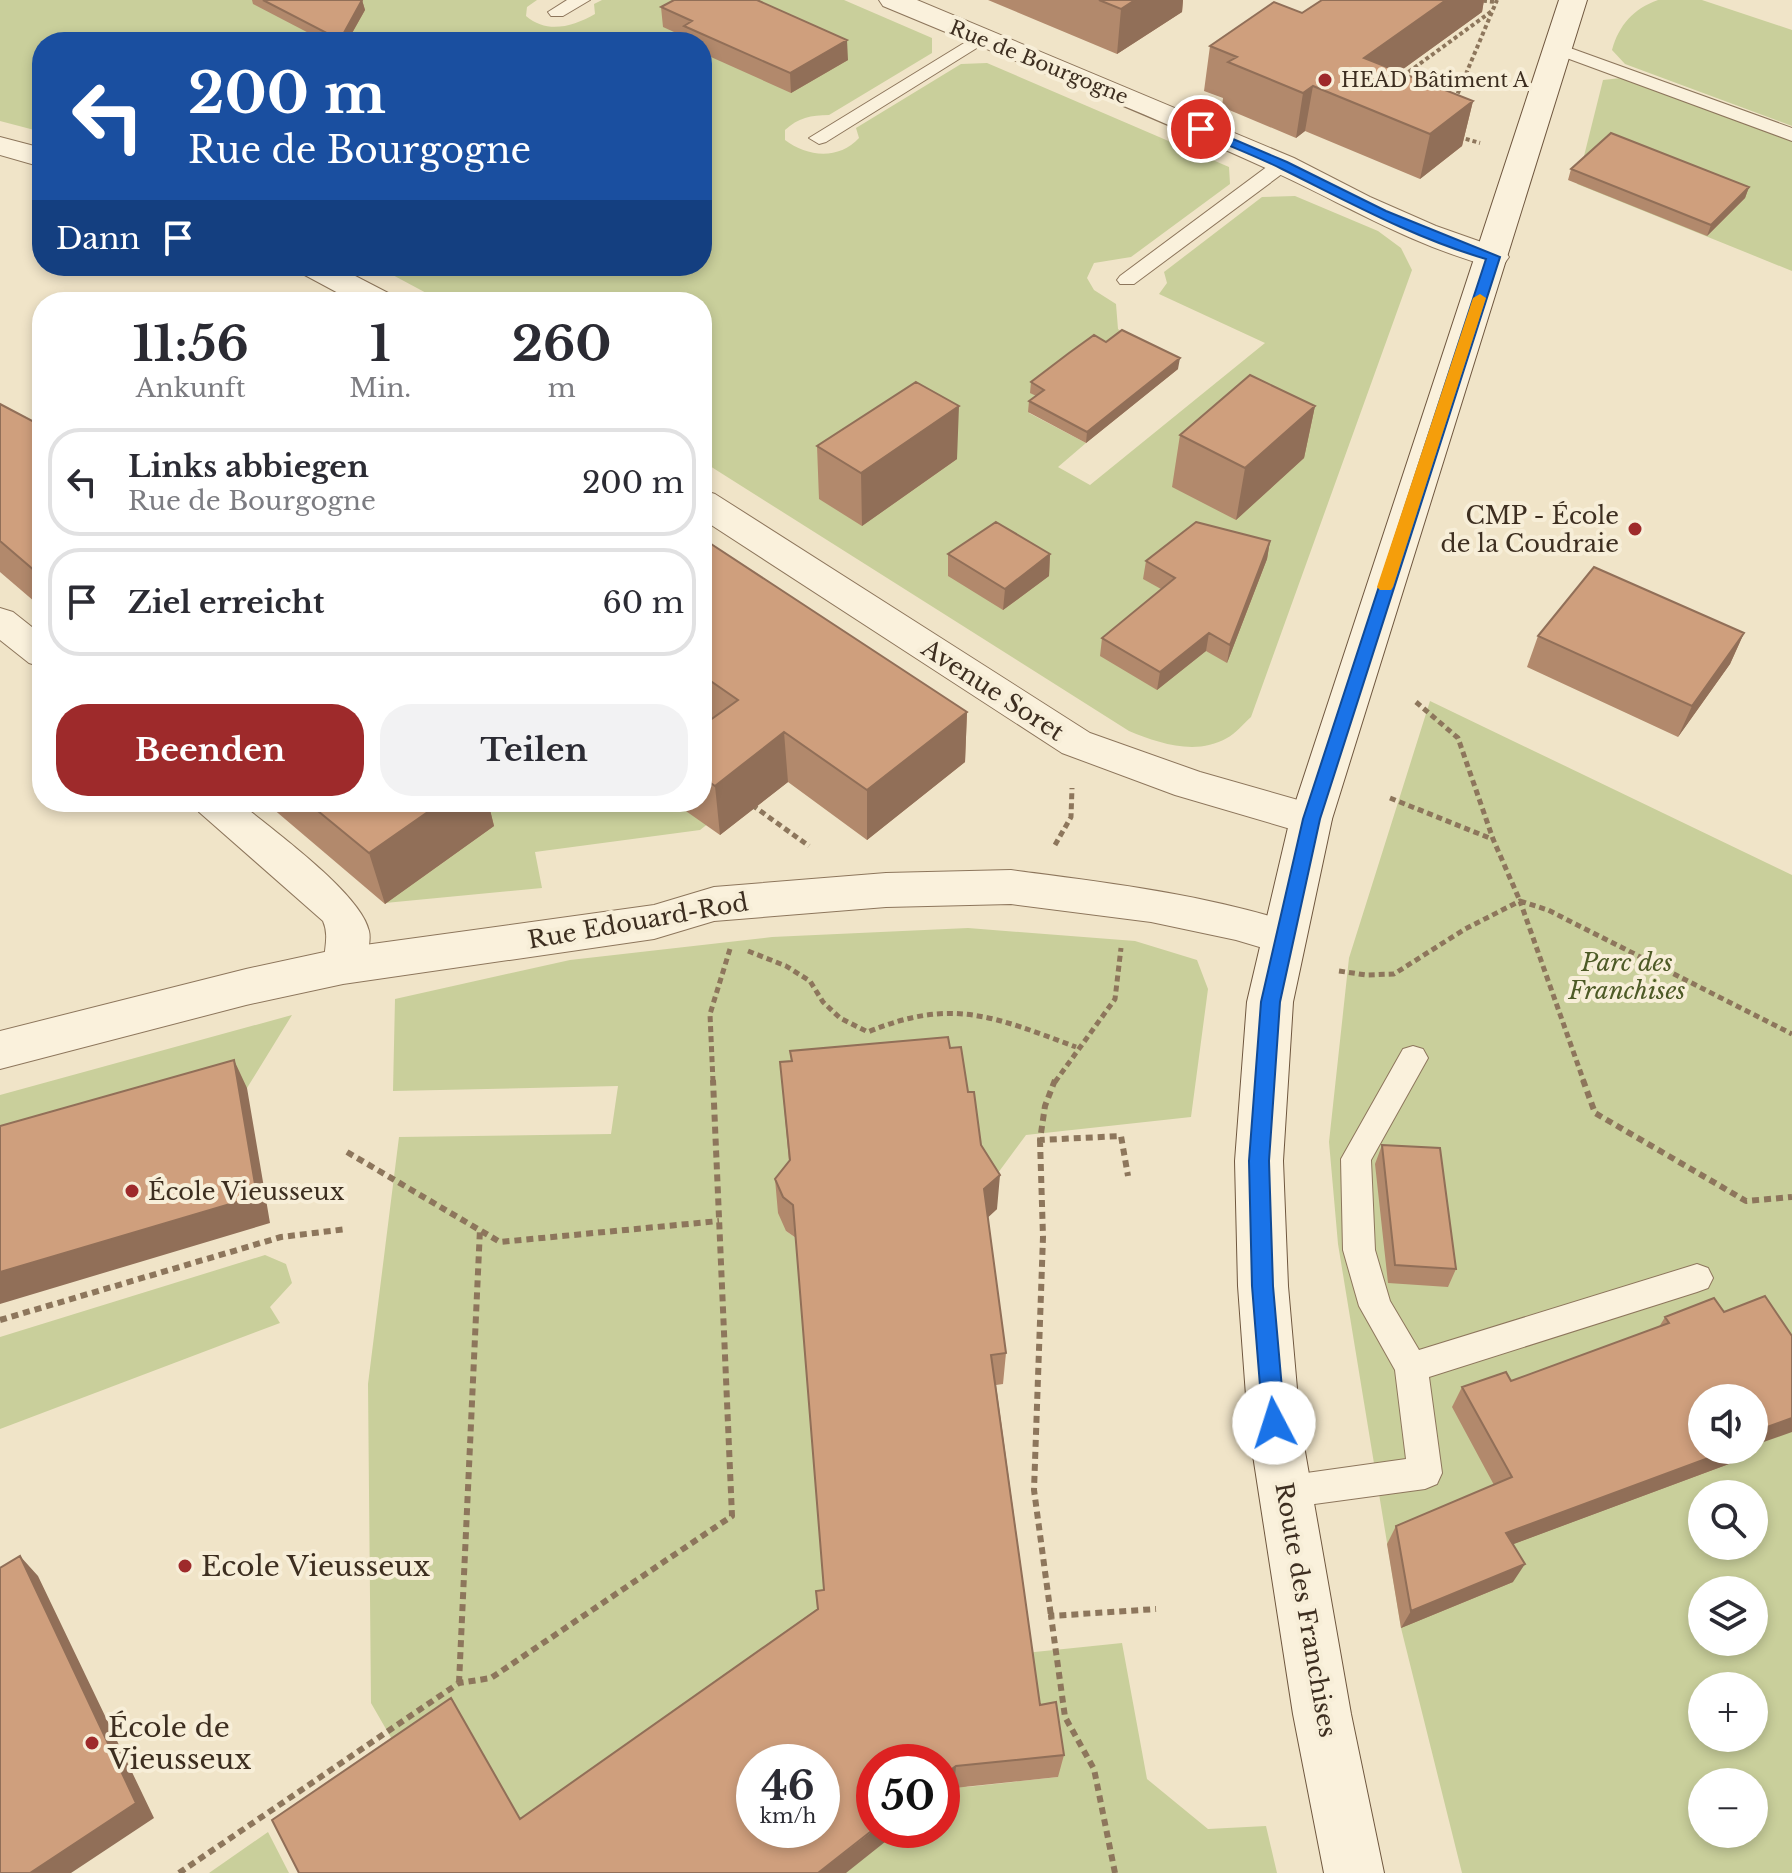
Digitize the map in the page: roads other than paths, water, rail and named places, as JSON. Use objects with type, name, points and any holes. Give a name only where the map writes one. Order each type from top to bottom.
[{"type":"street","name":"Rue de Bourgogne","points":[[893,0],[1283,164],[1386,216],[1457,246],[1493,257]]},
{"type":"street","points":[[1570,10],[1601,0]]},
{"type":"street","name":"Route des Franchises","points":[[1354,1873],[1322,1714],[1274,1423],[1265,1316],[1259,1161],[1270,1002],[1311,819],[1570,10]]},
{"type":"street","points":[[0,146],[32,155]]},
{"type":"street","points":[[331,276],[361,292]]},
{"type":"street","name":"Avenue Soret","points":[[712,508],[1076,743],[1190,784],[1311,819]]},
{"type":"street","points":[[0,621],[32,646]]},
{"type":"street","points":[[225,812],[339,911],[349,932],[343,966]]},
{"type":"street","name":"Rue Edouard-Rod","points":[[0,1050],[246,987],[343,966],[654,922],[714,904],[886,890],[1011,887],[1151,905],[1236,923],[1283,937]]},
{"type":"lane","points":[[557,12],[581,0]]},
{"type":"lane","points":[[819,138],[982,37]]},
{"type":"lane","points":[[1559,49],[1792,135]]},
{"type":"lane","points":[[1127,280],[1283,164]]},
{"type":"lane","points":[[1285,1492],[1425,1473],[1411,1367],[1375,1306],[1359,1250],[1356,1159],[1413,1058]]},
{"type":"lane","points":[[1411,1367],[1697,1278]]},
{"type":"place","name":"HEAD Bâtiment A","points":[[1325,80]]},
{"type":"place","name":"CMP - École de la Coudraie","points":[[1635,529]]},
{"type":"place","name":"École Vieusseux","points":[[132,1191]]},
{"type":"place","name":"Ecole Vieusseux","points":[[185,1566]]},
{"type":"place","name":"École de Vieusseux","points":[[92,1743]]},
{"type":"park label","name":"Parc des Franchises","points":[[1627,976]]}]
